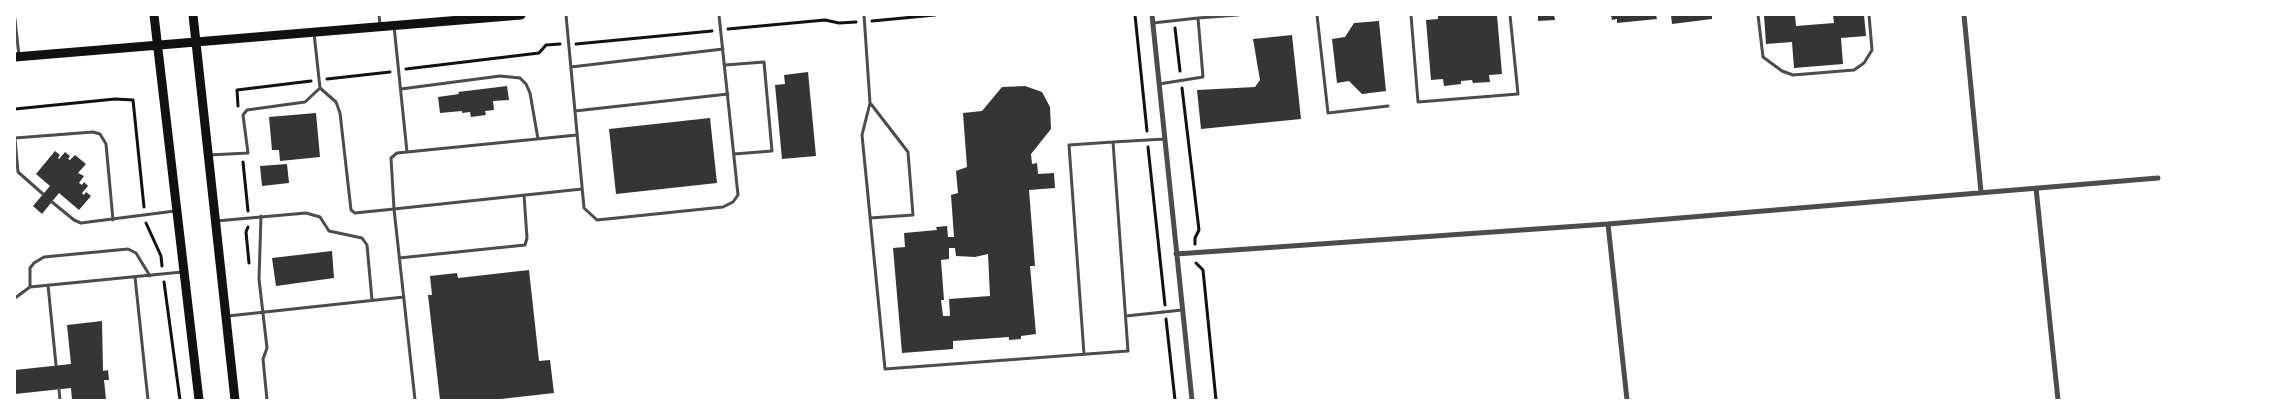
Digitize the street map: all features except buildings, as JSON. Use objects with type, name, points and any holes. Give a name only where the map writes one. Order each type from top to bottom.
[{"type":"main road","points":[[154,15],[199,400]]},
{"type":"main road","points":[[193,15],[235,400]]},
{"type":"main road","points":[[17,57],[521,15]]},
{"type":"street","points":[[1152,15],[1192,400]]},
{"type":"street","points":[[1964,15],[1982,192]]},
{"type":"street","points":[[1176,254],[1608,224],[2158,178]]},
{"type":"street","points":[[2036,188],[2058,400]]},
{"type":"street","points":[[1608,224],[1627,400]]},
{"type":"lane","points":[[379,15],[380,26]]},
{"type":"lane","points":[[566,15],[584,208],[597,220],[723,207],[734,202],[738,195],[720,15]]},
{"type":"lane","points":[[864,15],[870,103],[862,135],[885,369],[1128,351],[1113,142]]},
{"type":"lane","points":[[1153,23],[1238,15]]},
{"type":"lane","points":[[1317,15],[1328,113],[1388,106]]},
{"type":"lane","points":[[1411,15],[1418,102],[1518,94],[1510,15]]},
{"type":"lane","points":[[1758,15],[1763,57],[1782,71],[1793,75],[1854,70],[1864,63],[1872,50],[1869,15]]},
{"type":"lane","points":[[1159,84],[1203,77],[1198,18]]},
{"type":"lane","points":[[15,19],[17,57]]},
{"type":"lane","points":[[394,25],[407,152]]},
{"type":"lane","points":[[209,155],[248,153],[244,115],[246,110],[306,102],[320,88],[314,32]]},
{"type":"lane","points":[[571,66],[723,49]]},
{"type":"lane","points":[[725,65],[764,62],[772,151],[734,154]]},
{"type":"lane","points":[[401,89],[500,76],[520,78],[526,84],[530,93],[538,139]]},
{"type":"lane","points":[[320,88],[336,102],[340,112],[349,203],[355,213],[582,189]]},
{"type":"lane","points":[[575,111],[728,94]]},
{"type":"lane","points":[[870,103],[908,152],[913,215],[870,218]]},
{"type":"lane","points":[[43,194],[18,172],[15,138],[93,132],[100,134],[106,144],[113,220]]},
{"type":"lane","points":[[414,400],[394,209],[392,158],[397,154],[407,152],[577,135]]},
{"type":"lane","points":[[1084,354],[1069,146],[1165,139]]},
{"type":"lane","points":[[400,258],[524,245],[527,238],[524,195]]},
{"type":"lane","points":[[52,202],[74,220],[81,223],[176,211]]},
{"type":"lane","points":[[216,221],[306,213],[320,217],[329,231],[362,238],[367,245],[372,300]]},
{"type":"lane","points":[[261,216],[258,266],[267,348],[263,359],[267,400]]},
{"type":"lane","points":[[30,287],[30,268],[44,257],[128,249],[136,253],[150,276]]},
{"type":"lane","points":[[15,298],[30,287],[183,272]]},
{"type":"lane","points":[[136,277],[148,400]]},
{"type":"lane","points":[[48,285],[56,365]]},
{"type":"lane","points":[[227,317],[404,297]]},
{"type":"lane","points":[[1126,316],[1182,310]]},
{"type":"lane","points":[[58,389],[60,400]]},
{"type":"path","points":[[237,90],[539,54],[546,45],[825,20],[839,24],[935,15]]},
{"type":"path","points":[[1135,15],[1175,400]]},
{"type":"path","points":[[1174,20],[1198,230],[1195,238],[1196,263],[1203,270],[1216,400]]},
{"type":"path","points":[[15,109],[115,99],[133,100],[146,223],[161,256],[180,400]]}]
